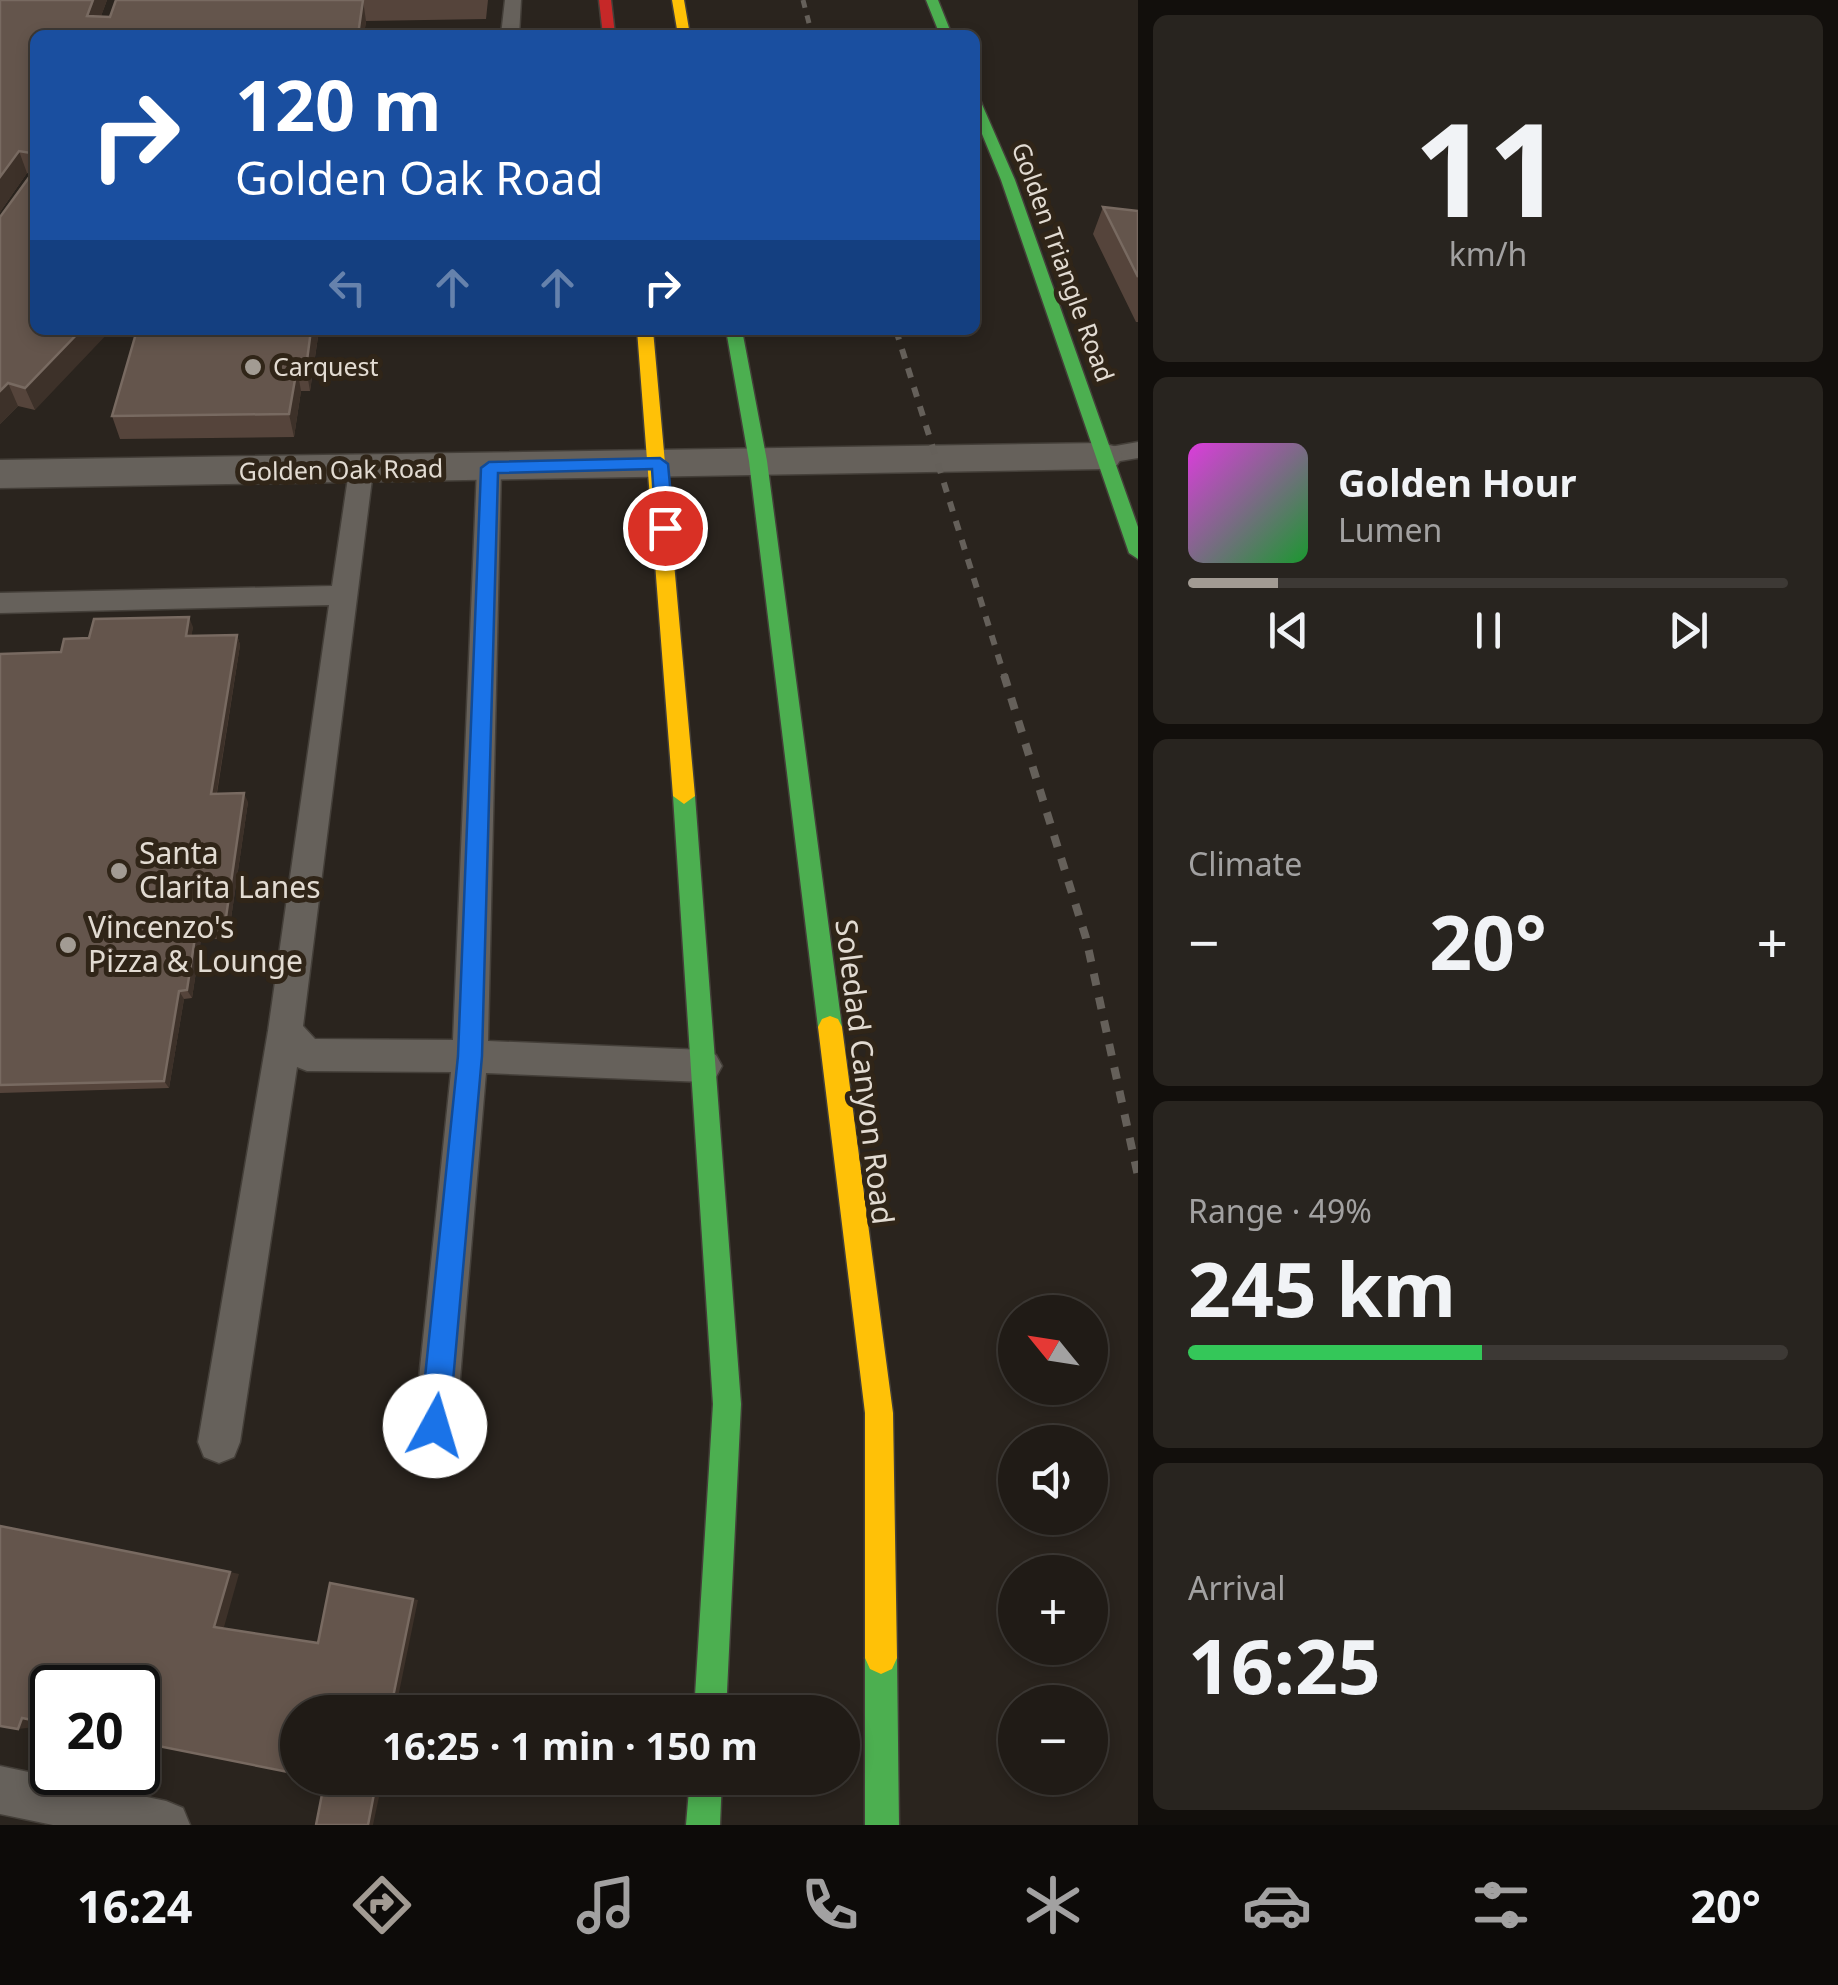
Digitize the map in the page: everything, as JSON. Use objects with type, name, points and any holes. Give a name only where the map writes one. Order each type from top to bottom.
[{"type":"main road","points":[[605,0],[608,30]]},
{"type":"main road","points":[[678,0],[683,30]]},
{"type":"main road","points":[[932,0],[944,30]]},
{"type":"main road","name":"Golden Triangle Road","points":[[980,114],[1120,453],[1138,553]]},
{"type":"main road","points":[[646,335],[660,464],[727,1404],[711,1695]]},
{"type":"main road","name":"Soledad Canyon Road","points":[[735,335],[758,461],[879,1413],[882,1825]]},
{"type":"main road","points":[[704,1825],[705,1795]]},
{"type":"street","name":"Golden Oak Road","points":[[0,474],[489,468],[1120,453]]},
{"type":"lane","points":[[510,30],[513,0]]},
{"type":"lane","points":[[435,1426],[470,1056],[489,468]]},
{"type":"lane","points":[[219,1442],[285,1031],[361,470]]},
{"type":"lane","points":[[0,603],[344,595]]},
{"type":"lane","points":[[285,1031],[308,1056],[470,1056],[704,1066]]},
{"type":"lane","points":[[0,1790],[166,1825]]},
{"type":"building","points":[[0,0],[93,0],[87,16],[110,17],[116,0],[363,0],[359,30],[30,30],[30,153],[19,151],[0,177]]},
{"type":"building","points":[[30,176],[30,335],[76,335],[25,388],[8,383],[0,391],[0,217]]},
{"type":"building","points":[[1103,207],[1138,211],[1138,277]]},
{"type":"building","points":[[136,335],[310,335],[306,368],[297,368],[289,414],[112,416]]},
{"type":"building","name":"Santa Clarita Lanes","points":[[189,617],[186,636],[237,635],[211,794],[244,793],[224,931],[196,931],[187,990],[179,991],[164,1081],[0,1085],[0,654],[61,652],[64,639],[89,638],[94,619]]},
{"type":"building","points":[[0,1526],[230,1572],[214,1627],[318,1643],[330,1583],[413,1599],[393,1695],[280,1695],[280,1770],[160,1746],[160,1665],[30,1665],[30,1720],[22,1718],[18,1729],[0,1726]]},
{"type":"building","points":[[322,1795],[374,1795],[368,1825],[316,1825]]},
{"type":"railway","points":[[803,0],[811,30]]},
{"type":"railway","points":[[898,335],[1005,678]]},
{"type":"railway","points":[[1004,675],[1086,938],[1138,1176]]},
{"type":"traffic: fast","points":[[932,0],[944,30]]},
{"type":"traffic: fast","points":[[980,114],[1008,180],[1138,553]]},
{"type":"traffic: fast","points":[[735,335],[758,461],[830,1027]]},
{"type":"traffic: fast","points":[[684,796],[727,1404],[711,1695]]},
{"type":"traffic: fast","points":[[881,1658],[882,1825]]},
{"type":"traffic: fast","points":[[703,1825],[705,1795]]},
{"type":"traffic: slow","points":[[678,0],[683,30]]},
{"type":"traffic: slow","points":[[645,335],[684,796]]},
{"type":"traffic: slow","points":[[830,1027],[879,1413],[881,1658]]},
{"type":"traffic: jam","points":[[605,0],[608,30]]},
{"type":"place","name":"Carquest","points":[[253,367]]},
{"type":"place","name":"Santa Clarita Lanes","points":[[119,871]]},
{"type":"place","name":"Vincenzo's Pizza & Lounge","points":[[68,945]]},
{"type":"route","points":[[435,1426],[470,1056],[489,468],[660,464],[665,528]]}]
